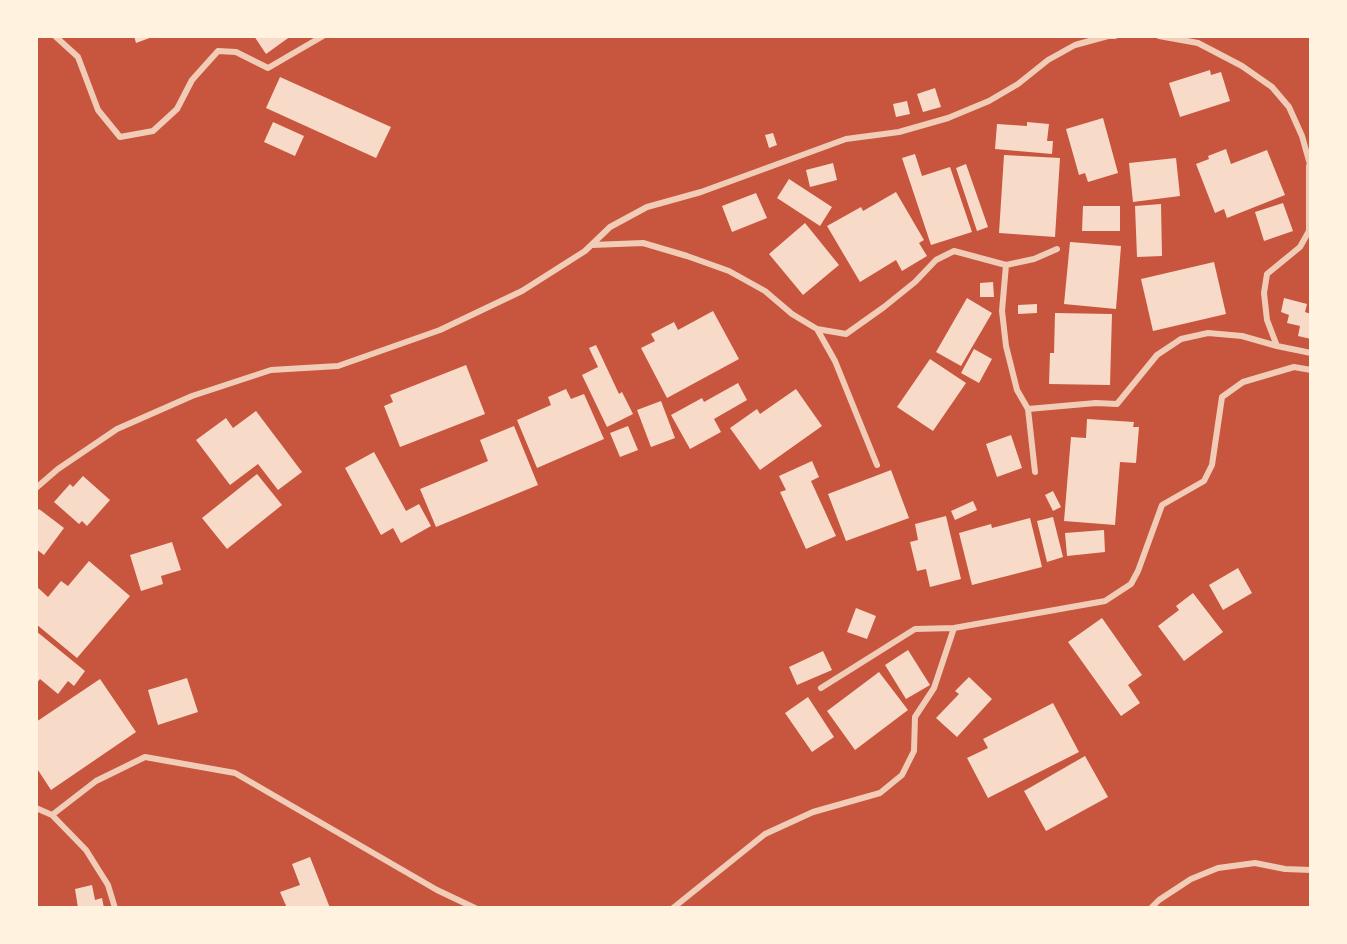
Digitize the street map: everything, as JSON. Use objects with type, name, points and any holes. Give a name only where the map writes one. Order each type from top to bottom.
[{"type":"street","points":[[55,36],[78,57],[98,110],[120,137],[153,131],[177,109],[192,80],[218,51],[236,52],[268,68],[323,36]]},
{"type":"street","points":[[36,488],[58,469],[117,429],[192,396],[271,370],[338,366],[440,330],[522,291],[585,251],[610,227],[647,207],[701,192],[846,139],[899,132],[948,118],[989,101],[1018,84],[1048,60],[1075,45],[1115,36]]},
{"type":"street","points":[[1160,36],[1198,43],[1242,66],[1272,87],[1289,107],[1302,136],[1310,167],[1310,231],[1300,248],[1267,274],[1264,293],[1267,320],[1278,346]]},
{"type":"street","points":[[592,244],[643,243],[687,256],[729,271],[765,291],[792,314],[817,329],[846,334],[884,307],[936,260],[954,251],[1006,266],[1034,259],[1057,249]]},
{"type":"street","points":[[1006,266],[1002,311],[1006,346],[1017,390],[1028,409],[1035,472]]},
{"type":"street","points":[[817,329],[835,361],[877,465]]},
{"type":"street","points":[[1028,409],[1096,403],[1117,404],[1157,355],[1181,339],[1208,333],[1242,336],[1311,353]]},
{"type":"street","points":[[821,688],[915,629],[954,628],[1105,601],[1131,584],[1162,505],[1204,481],[1212,465],[1222,397],[1243,382],[1294,367],[1311,370]]},
{"type":"street","points":[[673,908],[765,834],[813,812],[880,794],[902,775],[915,751],[915,717],[934,688],[954,628]]},
{"type":"street","points":[[52,816],[96,781],[145,757],[235,773],[437,890],[475,908]]},
{"type":"street","points":[[36,808],[52,816],[86,850],[108,885],[115,908]]},
{"type":"street","points":[[1151,908],[1158,900],[1191,879],[1218,868],[1255,863],[1285,869],[1311,870]]},
{"type":"building","points":[[134,36],[155,36],[136,43]]},
{"type":"building","points":[[254,36],[291,36],[266,54]]},
{"type":"building","points":[[1210,70],[1211,75],[1221,72],[1230,101],[1180,117],[1169,83]]},
{"type":"building","points":[[280,77],[391,127],[376,158],[266,108]]},
{"type":"building","points":[[935,88],[941,107],[923,112],[917,94]]},
{"type":"building","points":[[907,101],[910,114],[896,117],[893,104]]},
{"type":"building","points":[[1103,118],[1118,173],[1088,182],[1085,173],[1079,175],[1066,129]]},
{"type":"building","points":[[273,122],[304,136],[295,156],[264,142]]},
{"type":"building","points":[[1027,122],[1049,124],[1047,141],[1053,141],[1052,154],[995,149],[997,124],[1027,126]]},
{"type":"building","points":[[773,133],[777,145],[769,148],[765,135]]},
{"type":"building","points":[[1226,149],[1231,164],[1267,150],[1285,195],[1227,218],[1224,209],[1215,213],[1196,164]]},
{"type":"building","points":[[915,154],[922,176],[950,167],[972,232],[931,245],[902,158]]},
{"type":"building","points":[[1004,155],[1060,158],[1055,237],[999,233]]},
{"type":"building","points":[[1176,158],[1180,196],[1133,202],[1129,163]]},
{"type":"building","points":[[833,163],[837,180],[810,187],[806,170]]},
{"type":"building","points":[[966,164],[988,227],[977,231],[956,168]]},
{"type":"building","points":[[789,179],[832,207],[820,226],[777,198]]},
{"type":"building","points":[[896,192],[924,240],[919,243],[927,256],[902,271],[896,260],[860,282],[827,226],[861,207],[863,211]]},
{"type":"building","points":[[756,193],[767,218],[732,232],[722,206]]},
{"type":"building","points":[[1283,203],[1293,231],[1264,241],[1255,212]]},
{"type":"building","points":[[1161,204],[1162,256],[1137,257],[1135,206]]},
{"type":"building","points":[[1083,206],[1120,206],[1120,231],[1082,231]]},
{"type":"building","points":[[805,223],[839,265],[803,295],[769,254]]},
{"type":"building","points":[[1070,242],[1121,246],[1116,309],[1064,304]]},
{"type":"building","points":[[1214,262],[1226,314],[1153,331],[1141,279]]},
{"type":"building","points":[[993,282],[994,297],[980,297],[980,283]]},
{"type":"building","points":[[967,298],[992,313],[961,366],[936,352]]},
{"type":"building","points":[[1284,298],[1307,304],[1305,312],[1311,314],[1311,339],[1298,336],[1300,326],[1287,323],[1289,315],[1281,312]]},
{"type":"building","points":[[1037,304],[1037,313],[1018,314],[1018,305]]},
{"type":"building","points":[[713,311],[739,359],[667,398],[641,348],[655,341],[651,334],[674,322],[678,330]]},
{"type":"building","points":[[1055,313],[1112,314],[1110,385],[1049,384],[1050,353],[1054,353]]},
{"type":"building","points":[[596,345],[619,394],[622,392],[633,414],[607,427],[582,375],[598,367],[589,348]]},
{"type":"building","points":[[974,349],[992,359],[979,383],[961,373]]},
{"type":"building","points":[[930,359],[966,383],[933,431],[897,407]]},
{"type":"building","points":[[466,365],[485,414],[400,447],[384,406],[393,402],[390,395]]},
{"type":"building","points":[[738,383],[747,400],[714,419],[721,432],[690,449],[671,415],[702,398],[704,402]]},
{"type":"building","points":[[566,389],[571,399],[584,394],[604,439],[537,468],[517,420],[551,405],[548,397]]},
{"type":"building","points":[[796,389],[822,426],[760,470],[730,428],[757,409],[760,414]]},
{"type":"building","points":[[661,401],[675,438],[651,447],[637,410]]},
{"type":"building","points":[[256,411],[302,472],[278,490],[258,464],[230,485],[196,440],[226,418],[233,428]]},
{"type":"building","points":[[1087,419],[1134,422],[1133,427],[1139,427],[1136,463],[1120,462],[1115,525],[1064,521],[1071,437],[1086,438]]},
{"type":"building","points":[[514,426],[538,485],[436,527],[420,489],[488,461],[480,440]]},
{"type":"building","points":[[628,426],[638,450],[620,457],[610,433]]},
{"type":"building","points":[[1011,435],[1022,468],[997,477],[986,444]]},
{"type":"building","points":[[374,452],[406,511],[419,504],[431,526],[401,543],[393,528],[381,535],[345,468]]},
{"type":"building","points":[[812,461],[819,477],[811,481],[836,536],[806,549],[780,492],[786,490],[779,476]]},
{"type":"building","points":[[891,470],[909,518],[846,541],[828,494]]},
{"type":"building","points":[[257,474],[282,505],[227,549],[202,518]]},
{"type":"building","points":[[83,476],[110,500],[87,526],[82,521],[79,524],[54,502],[70,484],[73,487]]},
{"type":"building","points":[[1053,491],[1061,507],[1053,511],[1045,495]]},
{"type":"building","points":[[973,501],[977,510],[955,520],[951,511]]},
{"type":"building","points":[[39,509],[64,528],[44,555],[36,549],[36,513]]},
{"type":"building","points":[[946,516],[961,579],[930,587],[926,569],[917,571],[910,542],[918,540],[915,524]]},
{"type":"building","points":[[1053,517],[1063,557],[1047,562],[1037,521]]},
{"type":"building","points":[[1030,518],[1042,567],[972,585],[959,533],[991,524],[992,528]]},
{"type":"building","points":[[1104,530],[1105,552],[1067,556],[1065,533]]},
{"type":"building","points":[[172,542],[181,570],[161,576],[163,584],[141,591],[130,555]]},
{"type":"building","points":[[89,561],[130,596],[77,658],[36,624],[36,586],[48,597],[61,581],[68,586]]},
{"type":"building","points":[[1238,568],[1252,593],[1223,610],[1209,585]]},
{"type":"building","points":[[1193,593],[1223,632],[1184,661],[1158,626],[1179,610],[1176,606]]},
{"type":"building","points":[[856,608],[876,616],[867,639],[847,632]]},
{"type":"building","points":[[1102,618],[1142,675],[1128,685],[1140,703],[1121,716],[1068,642]]},
{"type":"building","points":[[36,631],[85,671],[74,686],[68,681],[58,694],[40,679],[36,684]]},
{"type":"building","points":[[908,650],[930,685],[906,699],[885,665]]},
{"type":"building","points":[[823,651],[832,670],[797,685],[789,667]]},
{"type":"building","points":[[879,672],[908,710],[855,750],[827,711]]},
{"type":"building","points":[[969,677],[992,699],[957,737],[936,718],[959,694],[955,691]]},
{"type":"building","points":[[187,678],[198,712],[158,725],[148,690]]},
{"type":"building","points":[[100,679],[136,732],[51,790],[36,767],[36,722]]},
{"type":"building","points":[[808,697],[834,737],[812,752],[785,713]]},
{"type":"building","points":[[1053,703],[1079,752],[988,798],[967,758],[988,748],[983,739]]},
{"type":"building","points":[[1085,756],[1108,797],[1046,831],[1024,791]]},
{"type":"building","points":[[310,857],[330,908],[287,908],[280,892],[300,885],[292,864]]},
{"type":"building","points":[[92,885],[95,900],[102,898],[104,908],[78,908],[75,889]]}]
